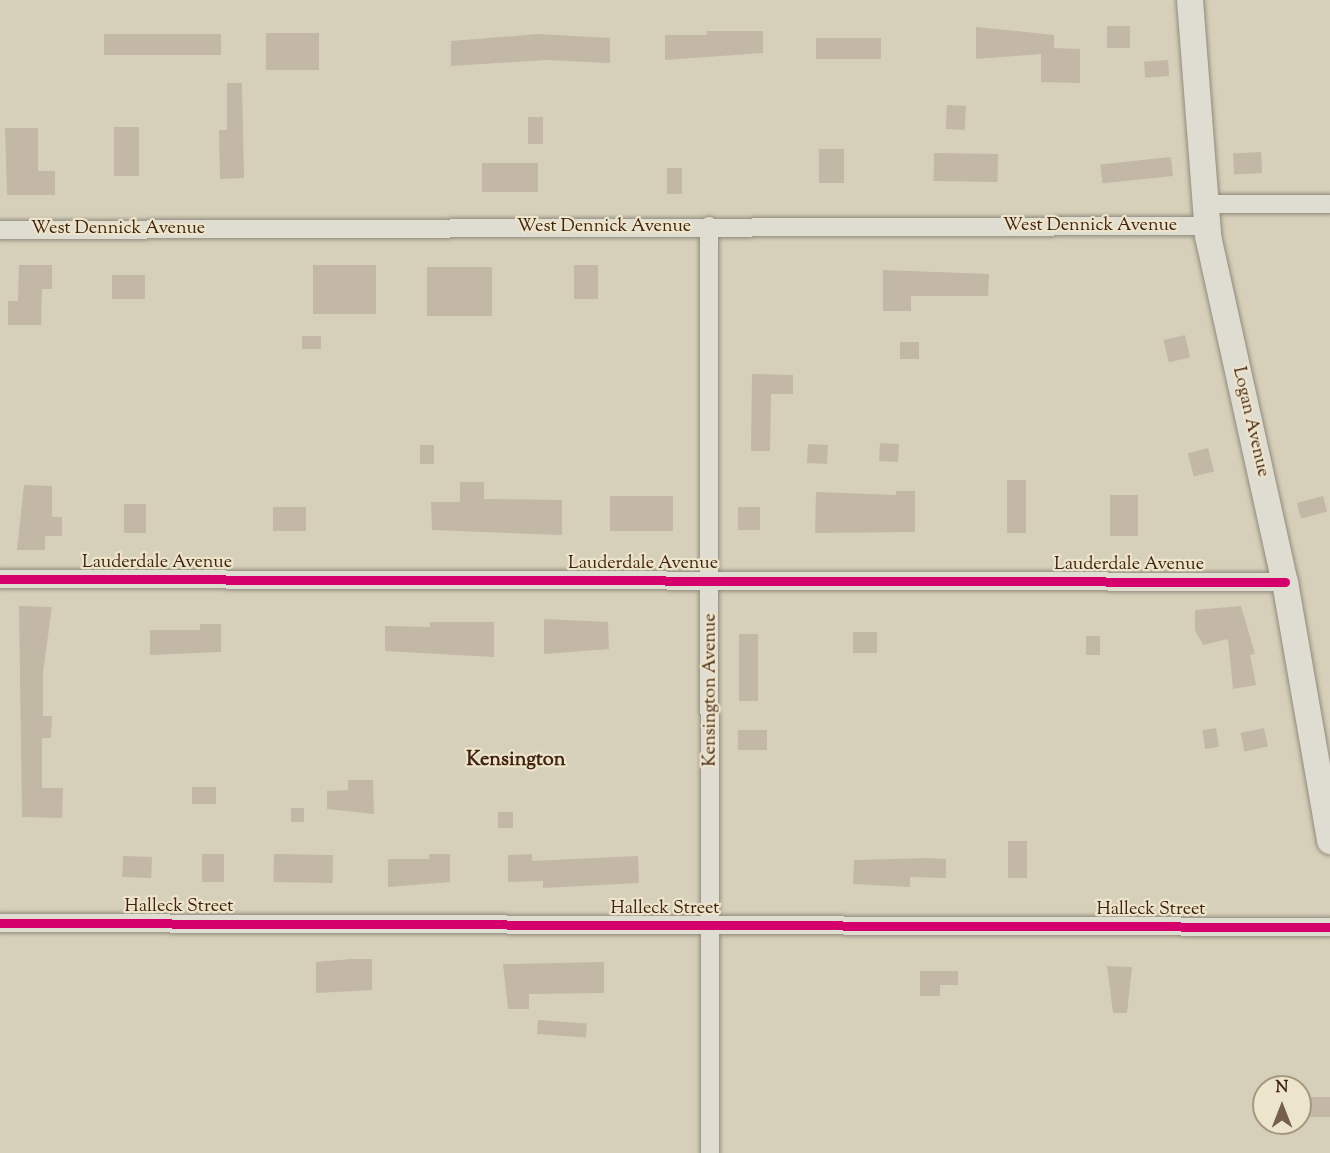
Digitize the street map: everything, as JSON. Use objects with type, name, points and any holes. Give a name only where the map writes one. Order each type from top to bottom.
[{"type":"street","name":"Logan Avenue","points":[[1190,0],[1207,215],[1285,582],[1330,841]]},
{"type":"street","name":"West Dennick Avenue","points":[[0,230],[709,226],[1207,215],[1330,204]]},
{"type":"street","name":"Kensington Avenue","points":[[709,226],[710,1153]]},
{"type":"street","name":"Lauderdale Avenue","points":[[0,579],[1285,582]]},
{"type":"street","name":"Halleck Street","points":[[0,923],[1330,927]]},
{"type":"building","points":[[1107,26],[1130,26],[1130,48],[1107,48]]},
{"type":"building","points":[[976,27],[1054,35],[1054,48],[1080,49],[1080,83],[1041,82],[1041,54],[976,59]]},
{"type":"building","points":[[707,31],[763,31],[763,53],[665,60],[665,35],[707,35]]},
{"type":"building","points":[[266,33],[319,33],[319,70],[266,70]]},
{"type":"building","points":[[104,34],[221,34],[221,55],[104,55]]},
{"type":"building","points":[[538,34],[610,38],[610,63],[546,60],[451,66],[451,41]]},
{"type":"building","points":[[816,38],[881,38],[881,59],[816,59]]},
{"type":"building","points":[[1168,60],[1169,76],[1145,78],[1144,62]]},
{"type":"building","points":[[227,83],[242,83],[244,178],[220,179],[219,130],[227,130]]},
{"type":"building","points":[[947,105],[966,106],[965,130],[946,129]]},
{"type":"building","points":[[528,117],[543,117],[543,144],[528,144]]},
{"type":"building","points":[[114,127],[139,127],[139,176],[114,176]]},
{"type":"building","points":[[5,128],[38,128],[38,171],[55,171],[55,195],[7,195]]},
{"type":"building","points":[[819,149],[844,149],[844,183],[819,183]]},
{"type":"building","points":[[1261,152],[1262,173],[1234,174],[1233,153]]},
{"type":"building","points":[[934,153],[998,154],[998,182],[934,181]]},
{"type":"building","points":[[1171,157],[1173,176],[1102,183],[1100,164]]},
{"type":"building","points":[[482,163],[538,163],[538,192],[482,192]]},
{"type":"building","points":[[667,168],[682,168],[682,194],[667,194]]},
{"type":"building","points":[[19,265],[52,265],[52,289],[42,289],[41,325],[8,325],[8,301],[18,301]]},
{"type":"building","points":[[313,265],[376,265],[376,314],[313,314]]},
{"type":"building","points":[[574,265],[598,265],[598,299],[574,299]]},
{"type":"building","points":[[427,267],[492,267],[492,316],[427,316]]},
{"type":"building","points":[[883,270],[989,274],[988,296],[911,296],[911,311],[883,311]]},
{"type":"building","points":[[112,275],[145,275],[145,299],[112,299]]},
{"type":"building","points":[[1185,335],[1190,357],[1169,362],[1164,340]]},
{"type":"building","points":[[302,336],[321,336],[321,349],[302,349]]},
{"type":"building","points":[[900,342],[919,342],[919,359],[900,359]]},
{"type":"building","points":[[752,374],[793,375],[793,394],[771,394],[770,451],[751,451]]},
{"type":"building","points":[[880,443],[899,444],[898,462],[879,461]]},
{"type":"building","points":[[808,444],[828,445],[827,464],[807,463]]},
{"type":"building","points":[[420,445],[434,445],[434,464],[420,464]]},
{"type":"building","points":[[1208,448],[1214,471],[1194,477],[1188,453]]},
{"type":"building","points":[[1007,480],[1026,480],[1026,533],[1007,533]]},
{"type":"building","points":[[460,482],[484,482],[484,499],[562,500],[562,535],[432,530],[431,502],[460,502]]},
{"type":"building","points":[[24,485],[52,486],[52,517],[62,517],[62,536],[45,536],[45,550],[17,550]]},
{"type":"building","points":[[896,491],[915,491],[915,532],[815,533],[816,492],[896,495]]},
{"type":"building","points":[[1110,495],[1138,495],[1138,536],[1110,536]]},
{"type":"building","points":[[610,496],[673,496],[673,531],[610,531]]},
{"type":"building","points":[[1323,496],[1327,511],[1301,518],[1297,503]]},
{"type":"building","points":[[124,504],[146,504],[146,533],[124,533]]},
{"type":"building","points":[[273,507],[306,507],[306,531],[273,531]]},
{"type":"building","points":[[738,507],[760,507],[760,530],[738,530]]},
{"type":"building","points":[[19,606],[52,607],[43,672],[43,716],[52,716],[51,738],[42,738],[42,788],[63,788],[62,818],[22,817]]},
{"type":"building","points":[[1241,606],[1255,654],[1250,655],[1256,685],[1233,689],[1228,639],[1203,645],[1195,630],[1195,610]]},
{"type":"building","points":[[544,619],[608,622],[609,649],[544,654]]},
{"type":"building","points":[[430,622],[494,622],[494,657],[385,651],[385,626],[430,627]]},
{"type":"building","points":[[200,624],[221,624],[221,652],[150,655],[150,630],[200,630]]},
{"type":"building","points":[[853,632],[877,632],[877,653],[853,653]]},
{"type":"building","points":[[739,634],[758,634],[758,701],[739,701]]},
{"type":"building","points":[[1086,636],[1100,636],[1100,655],[1086,655]]},
{"type":"building","points":[[1216,728],[1219,747],[1205,749],[1202,730]]},
{"type":"building","points":[[1264,728],[1268,747],[1244,752],[1241,733]]},
{"type":"building","points":[[738,730],[767,730],[767,750],[738,750]]},
{"type":"building","points":[[348,780],[373,780],[374,814],[327,809],[327,791],[348,790]]},
{"type":"building","points":[[192,787],[216,787],[216,804],[192,804]]},
{"type":"building","points":[[291,808],[304,808],[304,822],[291,822]]},
{"type":"building","points":[[498,812],[513,812],[513,828],[498,828]]},
{"type":"building","points":[[1008,841],[1027,841],[1027,878],[1008,878]]},
{"type":"building","points":[[202,854],[224,854],[224,882],[202,882]]},
{"type":"building","points":[[274,854],[333,855],[333,883],[274,882]]},
{"type":"building","points":[[429,854],[450,854],[450,882],[388,887],[388,859],[429,859]]},
{"type":"building","points":[[532,854],[532,861],[638,856],[639,883],[543,888],[543,881],[508,882],[508,855]]},
{"type":"building","points":[[123,856],[152,857],[151,878],[122,877]]},
{"type":"building","points":[[946,859],[946,878],[910,877],[910,887],[853,884],[854,860]]},
{"type":"building","points":[[372,959],[372,990],[316,993],[316,962]]},
{"type":"building","points":[[604,962],[604,993],[529,994],[529,1009],[508,1009],[503,964]]},
{"type":"building","points":[[1107,966],[1132,967],[1127,1013],[1113,1013]]},
{"type":"building","points":[[920,971],[958,971],[958,985],[940,985],[940,996],[920,996]]},
{"type":"building","points":[[538,1020],[587,1023],[586,1037],[537,1034]]},
{"type":"building","points":[[1312,1097],[1330,1097],[1330,1117],[1312,1117]]},
{"type":"cycle path","points":[[0,579],[1285,582]]},
{"type":"cycle path","points":[[0,923],[1330,927]]},
{"type":"district","name":"Kensington","points":[[516,760]]}]
